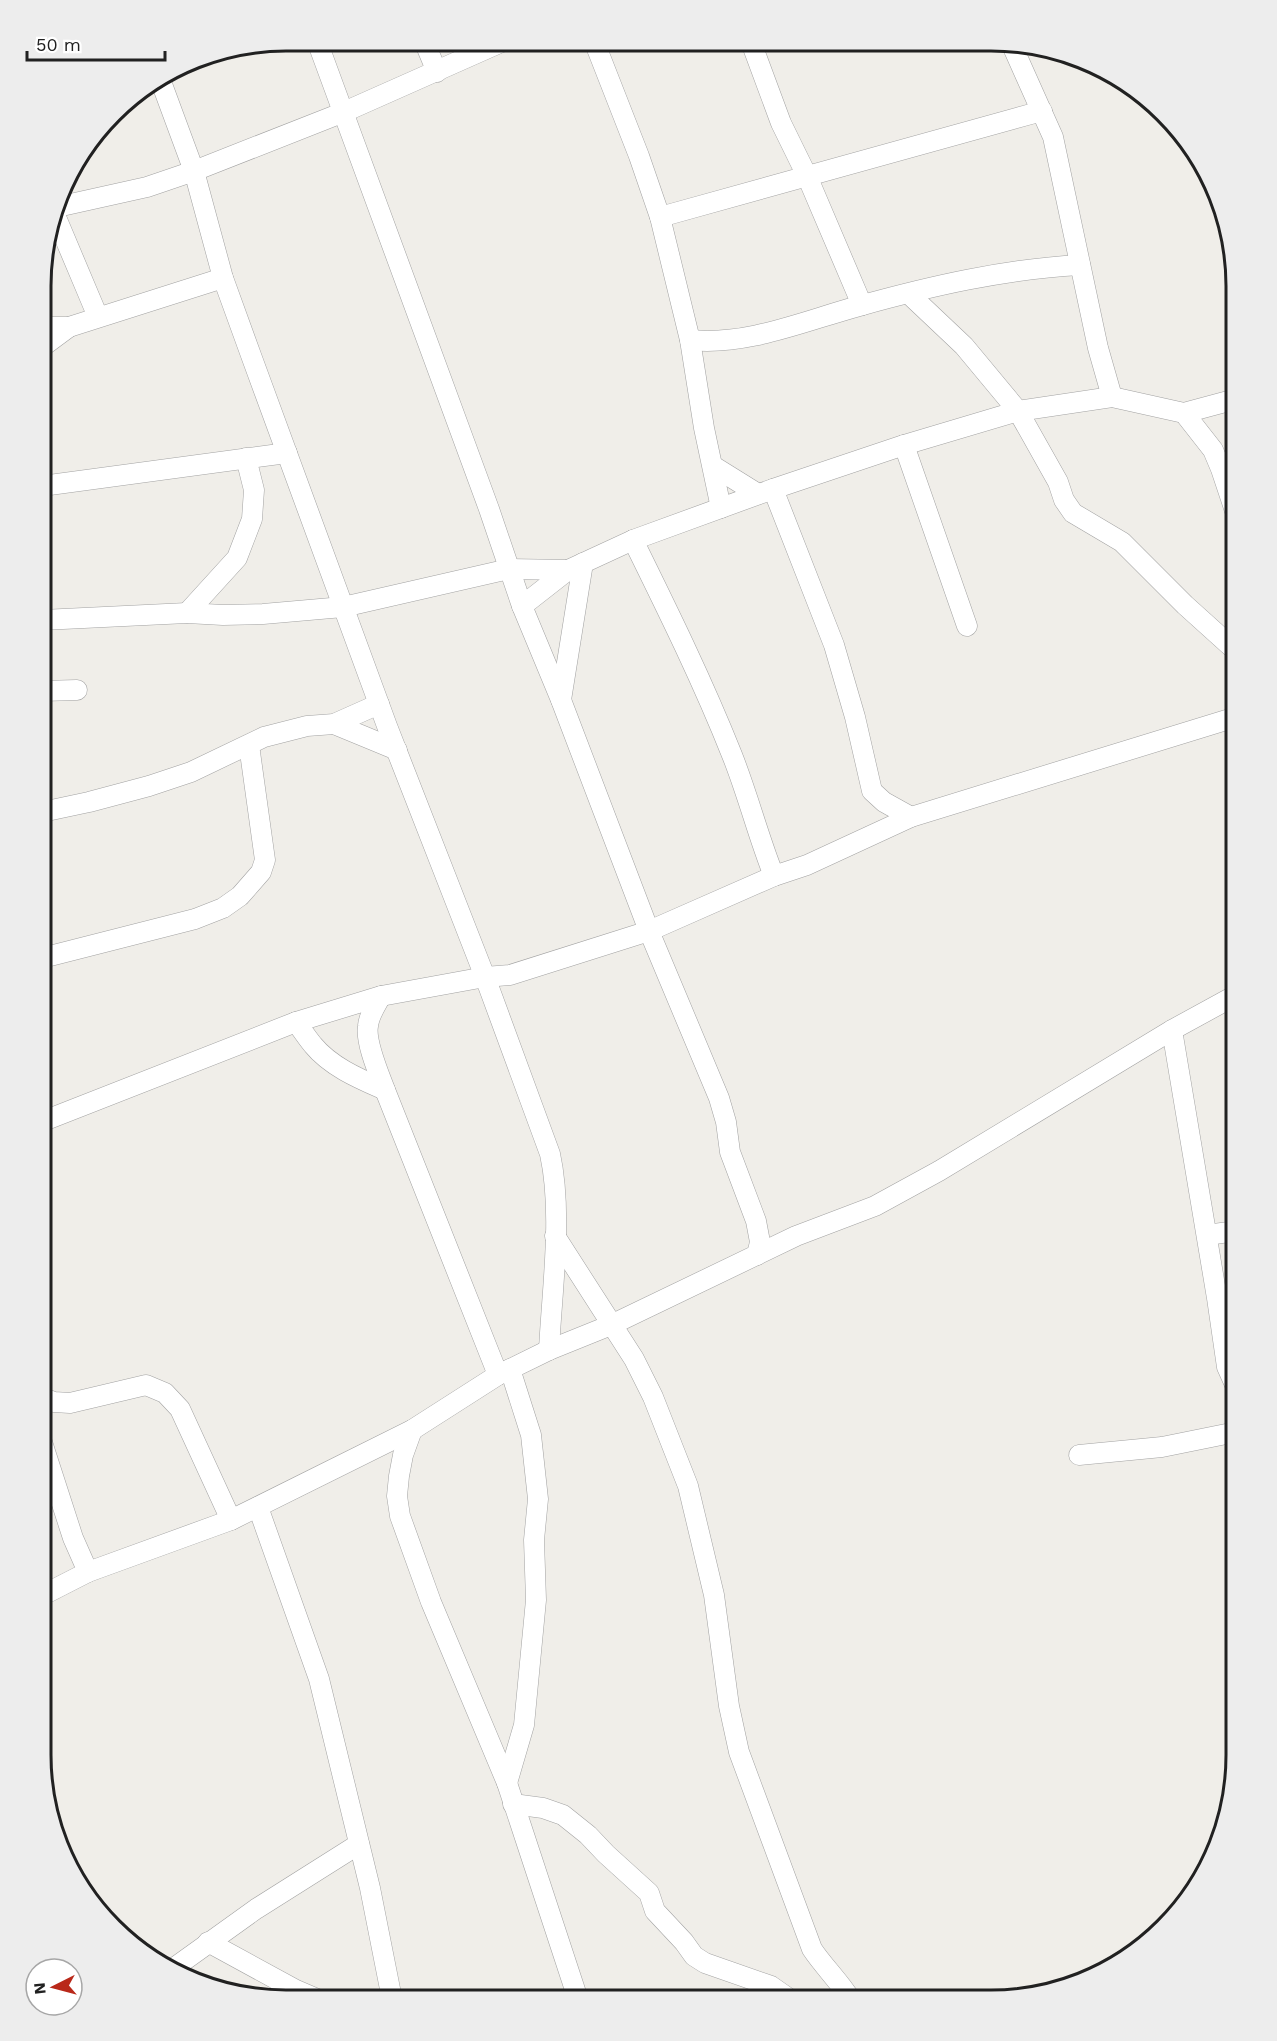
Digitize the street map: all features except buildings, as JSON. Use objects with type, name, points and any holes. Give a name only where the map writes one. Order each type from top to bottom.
[{"type":"street","points":[[321,51],[489,509],[522,606],[561,700],[649,931],[719,1098],[726,1122],[730,1152],[756,1221],[760,1242],[757,1255]]},
{"type":"street","points":[[428,51],[437,72]]},
{"type":"street","points":[[65,205],[147,187],[194,171],[344,112],[482,51]]},
{"type":"street","points":[[598,51],[660,217],[690,340],[704,428],[721,507]]},
{"type":"street","points":[[754,51],[781,123],[807,176],[862,305]]},
{"type":"street","points":[[1015,53],[1053,138],[1098,348],[1112,397]]},
{"type":"street","points":[[163,86],[194,171],[224,278],[287,453],[379,704],[485,977],[550,1154],[555,1175],[555,1236],[549,1350]]},
{"type":"street","points":[[660,217],[1042,111]]},
{"type":"street","points":[[59,225],[98,317]]},
{"type":"street","points":[[690,340],[709,342],[753,336],[862,305],[1006,272],[1080,265]]},
{"type":"street","points":[[51,340],[69,327],[224,278]]},
{"type":"street","points":[[909,294],[964,346],[1018,411],[1058,482],[1064,500],[1072,513],[1122,542],[1226,642]]},
{"type":"street","points":[[51,327],[69,327]]},
{"type":"street","points":[[522,606],[576,567],[633,540],[765,491],[904,445],[1018,411],[1112,397],[1184,412],[1226,402]]},
{"type":"street","points":[[1184,412],[1213,450],[1226,484]]},
{"type":"street","points":[[904,445],[967,626]]},
{"type":"street","points":[[51,485],[287,453]]},
{"type":"street","points":[[187,613],[237,558],[252,519],[254,490],[246,458]]},
{"type":"street","points":[[713,466],[765,491],[834,645],[855,717],[872,791],[884,802],[911,817]]},
{"type":"street","points":[[633,540],[688,653],[733,756],[760,841],[774,876]]},
{"type":"street","points":[[51,620],[187,613],[263,614],[344,607],[509,569],[576,567]]},
{"type":"street","points":[[561,700],[576,567]]},
{"type":"street","points":[[51,691],[77,690]]},
{"type":"street","points":[[51,810],[149,786],[191,772],[264,737],[307,726],[334,724],[379,704]]},
{"type":"street","points":[[51,1118],[296,1022],[381,996],[485,977],[510,975],[649,931],[774,876],[816,861],[911,817],[1226,720]]},
{"type":"street","points":[[334,724],[397,750]]},
{"type":"street","points":[[51,956],[195,919],[223,908],[240,896],[261,872],[265,860],[249,745]]},
{"type":"street","points":[[381,996],[367,1028],[385,1090],[531,1435],[538,1499],[534,1540],[536,1600],[524,1725],[507,1783]]},
{"type":"street","points":[[51,1591],[88,1572],[258,1508],[412,1430],[504,1372],[549,1350],[611,1325],[796,1236],[875,1206],[939,1171],[1226,1001]]},
{"type":"street","points":[[296,1022],[314,1047],[330,1061],[347,1072],[385,1090]]},
{"type":"street","points":[[1173,1030],[1226,1360]]},
{"type":"street","points":[[1207,1234],[1226,1232]]},
{"type":"street","points":[[555,1236],[634,1359],[688,1486],[714,1595],[728,1696],[739,1752],[812,1949],[845,1990]]},
{"type":"street","points":[[51,1401],[70,1403],[146,1385],[165,1393],[180,1409],[231,1520]]},
{"type":"street","points":[[412,1430],[403,1455],[399,1476],[397,1496],[400,1516],[431,1602],[507,1783],[575,1990]]},
{"type":"street","points":[[1079,1455],[1162,1447],[1226,1434]]},
{"type":"street","points":[[51,1469],[73,1538],[88,1572]]},
{"type":"street","points":[[258,1508],[319,1679],[370,1888],[390,1990]]},
{"type":"street","points":[[513,1804],[543,1808],[563,1815],[588,1835],[649,1893],[655,1911],[694,1956],[705,1963],[777,1990]]},
{"type":"street","points":[[179,1964],[256,1909],[359,1844]]},
{"type":"street","points":[[208,1942],[296,1990]]}]
